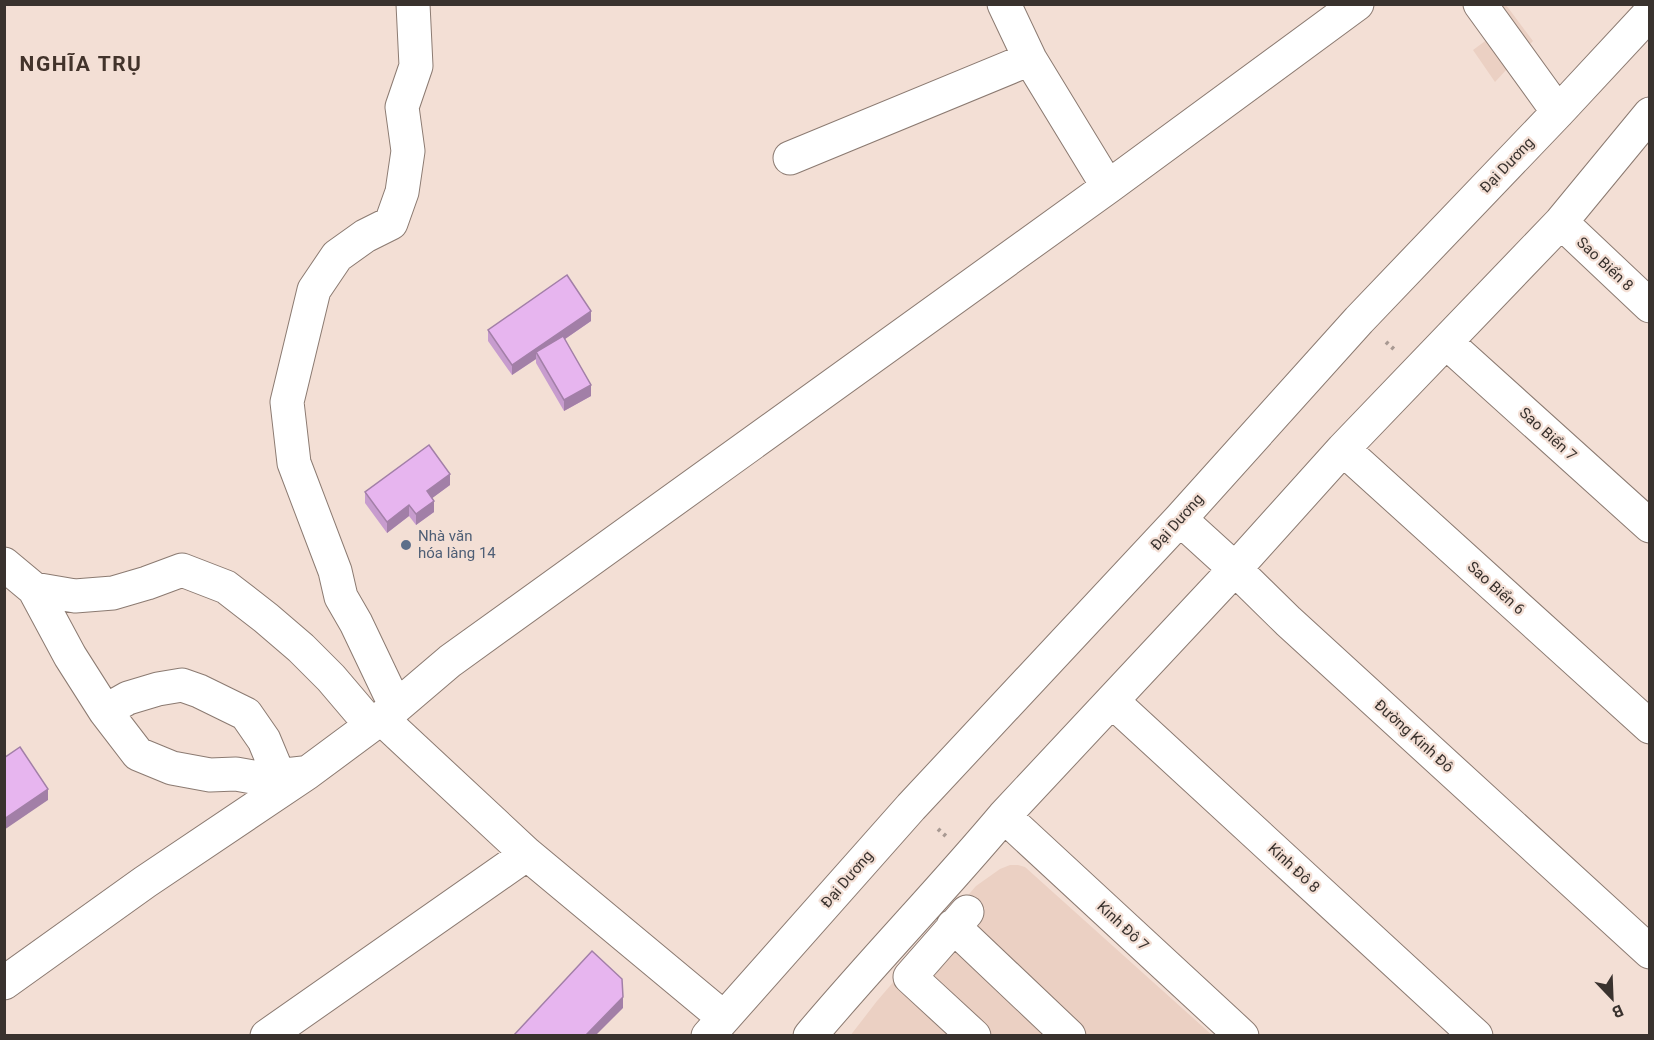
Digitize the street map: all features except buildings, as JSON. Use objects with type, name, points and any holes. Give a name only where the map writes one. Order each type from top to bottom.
[{"type":"street","points":[[383,717],[356,623],[341,597],[335,571],[294,463],[287,402],[314,290],[338,256],[365,236],[392,223],[402,192],[408,151],[402,108],[416,66],[413,4]]},
{"type":"street","points":[[1004,4],[1030,59],[1108,187]]},
{"type":"street","points":[[4,983],[293,774],[383,717],[450,661],[1108,187],[1357,4]]},
{"type":"street","points":[[1480,4],[1558,112]]},
{"type":"street","name":"Đại Dương","points":[[716,1027],[911,807],[1180,519],[1359,320],[1650,13]]},
{"type":"street","points":[[790,158],[1030,59]]},
{"type":"street","points":[[810,1035],[1004,816],[1235,569],[1343,449],[1561,222],[1650,114]]},
{"type":"street","name":"Sao Biển 8","points":[[1561,222],[1650,306]]},
{"type":"street","name":"Sao Biển 7","points":[[1446,342],[1650,526]]},
{"type":"street","name":"Sao Biển 6","points":[[1343,449],[1650,727]]},
{"type":"street","name":"Đường Kinh Đô","points":[[1180,519],[1288,621],[1650,952]]},
{"type":"street","points":[[4,564],[34,589],[70,656],[105,711],[138,754],[172,768],[210,775],[236,774],[258,778],[293,774]]},
{"type":"street","points":[[34,589],[75,597],[113,593],[182,570],[226,587],[302,648],[331,678],[383,717],[527,854],[716,1027]]},
{"type":"street","points":[[105,711],[128,698],[158,689],[183,685],[246,714],[264,740],[293,774]]},
{"type":"street","name":"Kinh Đô 8","points":[[1112,701],[1476,1035]]},
{"type":"street","name":"Kinh Đô 7","points":[[1004,816],[1242,1035]]},
{"type":"street","points":[[267,1035],[527,854]]},
{"type":"street","points":[[974,1035],[903,985],[960,919],[1069,1035]]},
{"type":"shaded area","points":[[1470,5],[1506,5],[1533,41],[1495,82],[1473,50],[1492,36]]},
{"type":"shaded area","points":[[1010,865],[1025,867],[1212,1035],[850,1036],[877,1001],[976,886],[1000,869]]},
{"type":"place","name":"Nhà văn hóa làng 14","points":[[406,545]]},
{"type":"district","name":"NGHĨA TRỤ","points":[[81,64]]}]
